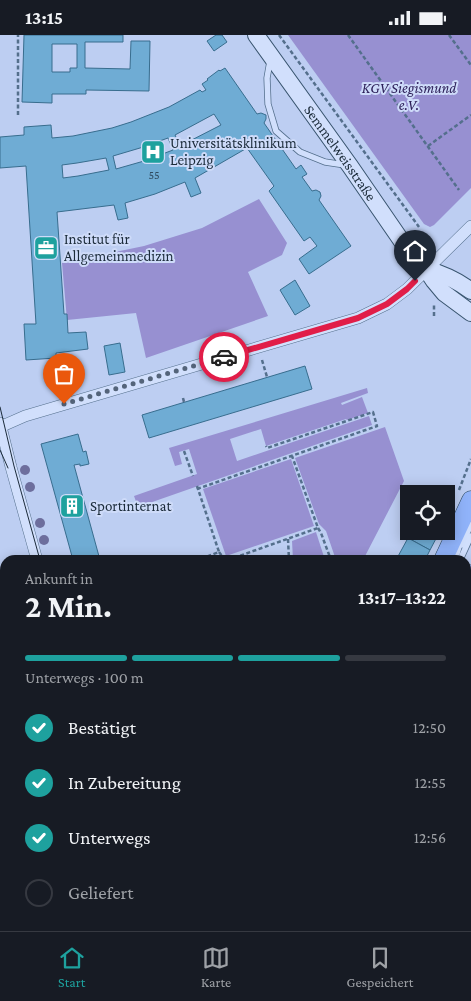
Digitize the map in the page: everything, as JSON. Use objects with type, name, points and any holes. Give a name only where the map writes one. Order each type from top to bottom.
[{"type":"main road","name":"Semmelweisstraße","points":[[256,35],[403,243],[444,293],[471,313]]},
{"type":"main road","name":"Semmelweisstraße","points":[[426,269],[441,273],[471,291]]},
{"type":"main road","points":[[454,555],[471,501]]},
{"type":"street","points":[[36,555],[0,426],[25,415],[358,318],[387,304],[407,289],[471,226]]},
{"type":"lane","points":[[271,57],[267,78],[268,104],[276,131],[300,152],[325,162],[350,166]]},
{"type":"lane","points":[[454,555],[471,505]]},
{"type":"lane","points":[[455,555],[471,524]]},
{"type":"lane","points":[[456,555],[471,536]]},
{"type":"path","points":[[18,35],[18,115]]},
{"type":"path","points":[[279,35],[419,227]]},
{"type":"path","points":[[348,35],[459,190]]},
{"type":"path","points":[[449,35],[471,65]]},
{"type":"path","points":[[428,146],[471,115]]},
{"type":"path","points":[[258,347],[267,377]]},
{"type":"path","points":[[183,398],[184,402]]},
{"type":"path","points":[[222,555],[197,487],[378,426],[373,412],[267,448],[266,446]]},
{"type":"path","points":[[184,451],[193,476]]},
{"type":"path","points":[[292,456],[329,555]]},
{"type":"path","points":[[241,555],[318,528]]},
{"type":"path","points":[[288,539],[288,555]]},
{"type":"path","points":[[211,555],[219,552]]},
{"type":"green space","name":"KGV Siegismund e.V.","points":[[288,35],[471,35],[471,188],[434,225],[430,227],[424,224]]},
{"type":"green space","points":[[259,199],[287,243],[282,255],[248,272],[268,316],[146,358],[136,313],[67,320],[62,263],[144,246],[202,228]]},
{"type":"green space","points":[[367,388],[368,393],[341,403],[342,405],[362,397],[368,413],[266,446],[261,429],[230,439],[237,461],[369,416],[372,425],[138,507],[134,496],[197,474],[189,449],[179,452],[182,464],[175,466],[169,448]]},
{"type":"green space","points":[[385,427],[404,481],[400,485],[400,489],[366,555],[334,555],[326,531],[319,524],[295,458]]},
{"type":"green space","points":[[291,459],[314,526],[226,555],[203,489]]},
{"type":"green space","points":[[316,532],[323,555],[293,555],[292,541]]},
{"type":"building","points":[[24,35],[123,35],[123,42],[85,42],[85,68],[130,69],[131,41],[150,41],[149,91],[86,90],[86,94],[52,94],[52,103],[22,102]],"holes":[[[52,44],[77,44],[77,68],[70,68],[70,72],[52,72]]]},
{"type":"building","points":[[216,35],[222,35],[227,42],[214,51],[207,41]]},
{"type":"building","points":[[225,68],[257,114],[266,115],[264,123],[296,169],[301,165],[307,174],[302,177],[312,191],[320,192],[319,200],[351,246],[309,274],[299,259],[317,246],[310,237],[304,241],[269,191],[274,186],[247,148],[195,178],[201,193],[191,197],[185,182],[125,203],[128,218],[118,220],[114,205],[57,212],[64,314],[67,314],[68,333],[86,332],[88,349],[56,353],[56,358],[26,360],[24,324],[36,324],[26,166],[0,168],[0,137],[24,135],[24,127],[51,125],[52,138],[112,128],[169,107],[200,90],[202,92],[206,90],[202,84]],"holes":[[[214,114],[221,125],[180,146],[175,135]],[[168,138],[173,150],[116,169],[113,156]],[[106,158],[109,170],[63,178],[62,165]]]},
{"type":"building","points":[[295,280],[310,306],[295,315],[280,290]]},
{"type":"building","points":[[120,343],[125,372],[109,375],[104,346]]},
{"type":"building","points":[[305,366],[312,389],[149,438],[142,415]]},
{"type":"building","name":"Sportinternat","points":[[78,434],[83,452],[86,451],[89,464],[74,465],[99,555],[72,555],[41,444]]},
{"type":"building","points":[[407,540],[412,540],[430,550],[428,555],[399,555]]},
{"type":"building","points":[[412,540],[435,540],[430,550]]},
{"type":"tram line","points":[[0,407],[39,555]]},
{"type":"tram line","points":[[0,450],[8,468]]},
{"type":"way so far","points":[[64,404],[224,357]]},
{"type":"place","name":"Universitätsklinikum Leipzig","points":[[153,152]]},
{"type":"place","name":"Institut für Allgemeinmedizin","points":[[46,248]]},
{"type":"place","name":"Sportinternat","points":[[72,506]]},
{"type":"route","points":[[224,357],[358,318],[387,304],[415,281]]}]
